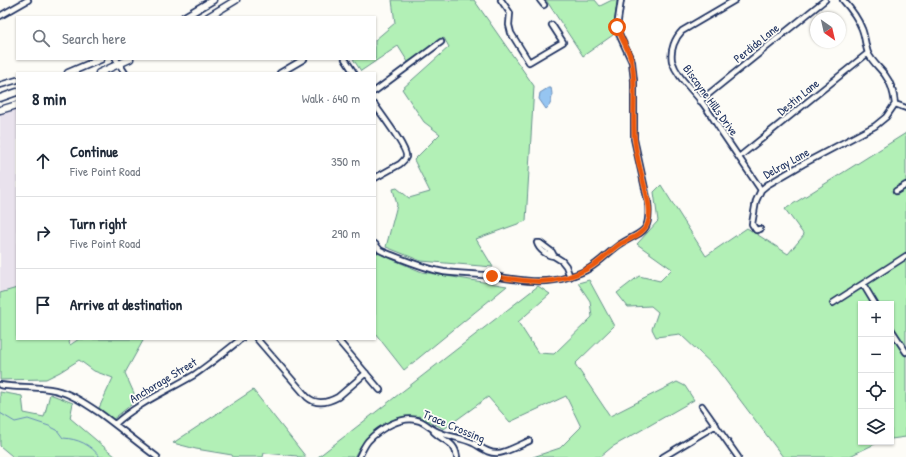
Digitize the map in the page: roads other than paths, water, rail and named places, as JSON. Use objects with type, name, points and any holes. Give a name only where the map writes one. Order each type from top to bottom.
[{"type":"highway","points":[[186,16],[213,0]]},
{"type":"highway","points":[[210,16],[236,0]]},
{"type":"highway","points":[[70,72],[99,60]]},
{"type":"highway","points":[[101,72],[118,62]]},
{"type":"highway","points":[[0,98],[16,92]]},
{"type":"highway","points":[[0,110],[16,105]]},
{"type":"street","points":[[0,16],[28,0]]},
{"type":"street","points":[[501,0],[510,13],[511,33],[529,62],[564,42],[552,25]]},
{"type":"street","points":[[540,0],[544,5]]},
{"type":"street","points":[[376,245],[384,252],[443,272],[520,280],[553,281],[570,277],[590,268],[620,245],[640,233],[648,222],[649,212],[634,139],[632,62],[617,27],[621,0]]},
{"type":"street","name":"Biscayne Hills Drive","points":[[735,0],[686,28],[679,34],[674,42],[672,61],[684,82],[700,101],[761,190]]},
{"type":"street","name":"Perdido Lane","points":[[700,101],[825,0]]},
{"type":"street","points":[[843,0],[858,20],[862,29],[868,54],[891,84],[895,104],[906,108]]},
{"type":"street","points":[[376,90],[441,42]]},
{"type":"street","name":"Destin Lane","points":[[739,157],[868,54]]},
{"type":"street","points":[[282,72],[302,60]]},
{"type":"street","points":[[345,60],[353,72]]},
{"type":"street","points":[[118,62],[124,72]]},
{"type":"street","points":[[0,85],[16,80]]},
{"type":"street","name":"Delray Lane","points":[[761,190],[767,185],[822,154],[871,128],[886,118],[895,104]]},
{"type":"street","points":[[376,106],[406,153],[406,158],[403,162],[376,177]]},
{"type":"street","points":[[896,191],[906,185]]},
{"type":"street","points":[[760,229],[756,230],[752,224],[756,201],[761,190]]},
{"type":"street","points":[[536,243],[540,243],[545,250],[552,252],[554,256],[562,261],[566,266],[570,277]]},
{"type":"street","points":[[833,303],[906,256]]},
{"type":"street","points":[[863,284],[873,301]]},
{"type":"street","points":[[894,334],[906,352]]},
{"type":"street","name":"Anchorage Street","points":[[115,424],[131,411],[197,372],[240,340]]},
{"type":"street","points":[[258,340],[310,400],[320,402],[334,399],[366,373]]},
{"type":"street","points":[[337,340],[380,390]]},
{"type":"street","points":[[0,385],[45,389],[64,393],[85,403],[115,424],[157,457]]},
{"type":"street","points":[[702,406],[738,457]]},
{"type":"street","name":"Trace Crossing","points":[[359,457],[366,444],[372,437],[387,426],[406,420],[420,421],[441,434],[465,440],[490,452],[499,453],[529,441]]},
{"type":"street","points":[[663,457],[716,425]]},
{"type":"street","points":[[432,429],[453,446],[456,452],[456,457]]},
{"type":"water","points":[[548,88],[551,88],[552,97],[550,105],[546,109],[539,99],[540,93]]},
{"type":"waterway","points":[[0,413],[15,422],[28,419],[49,426],[57,430],[63,438],[79,441],[88,446],[100,457]]}]
